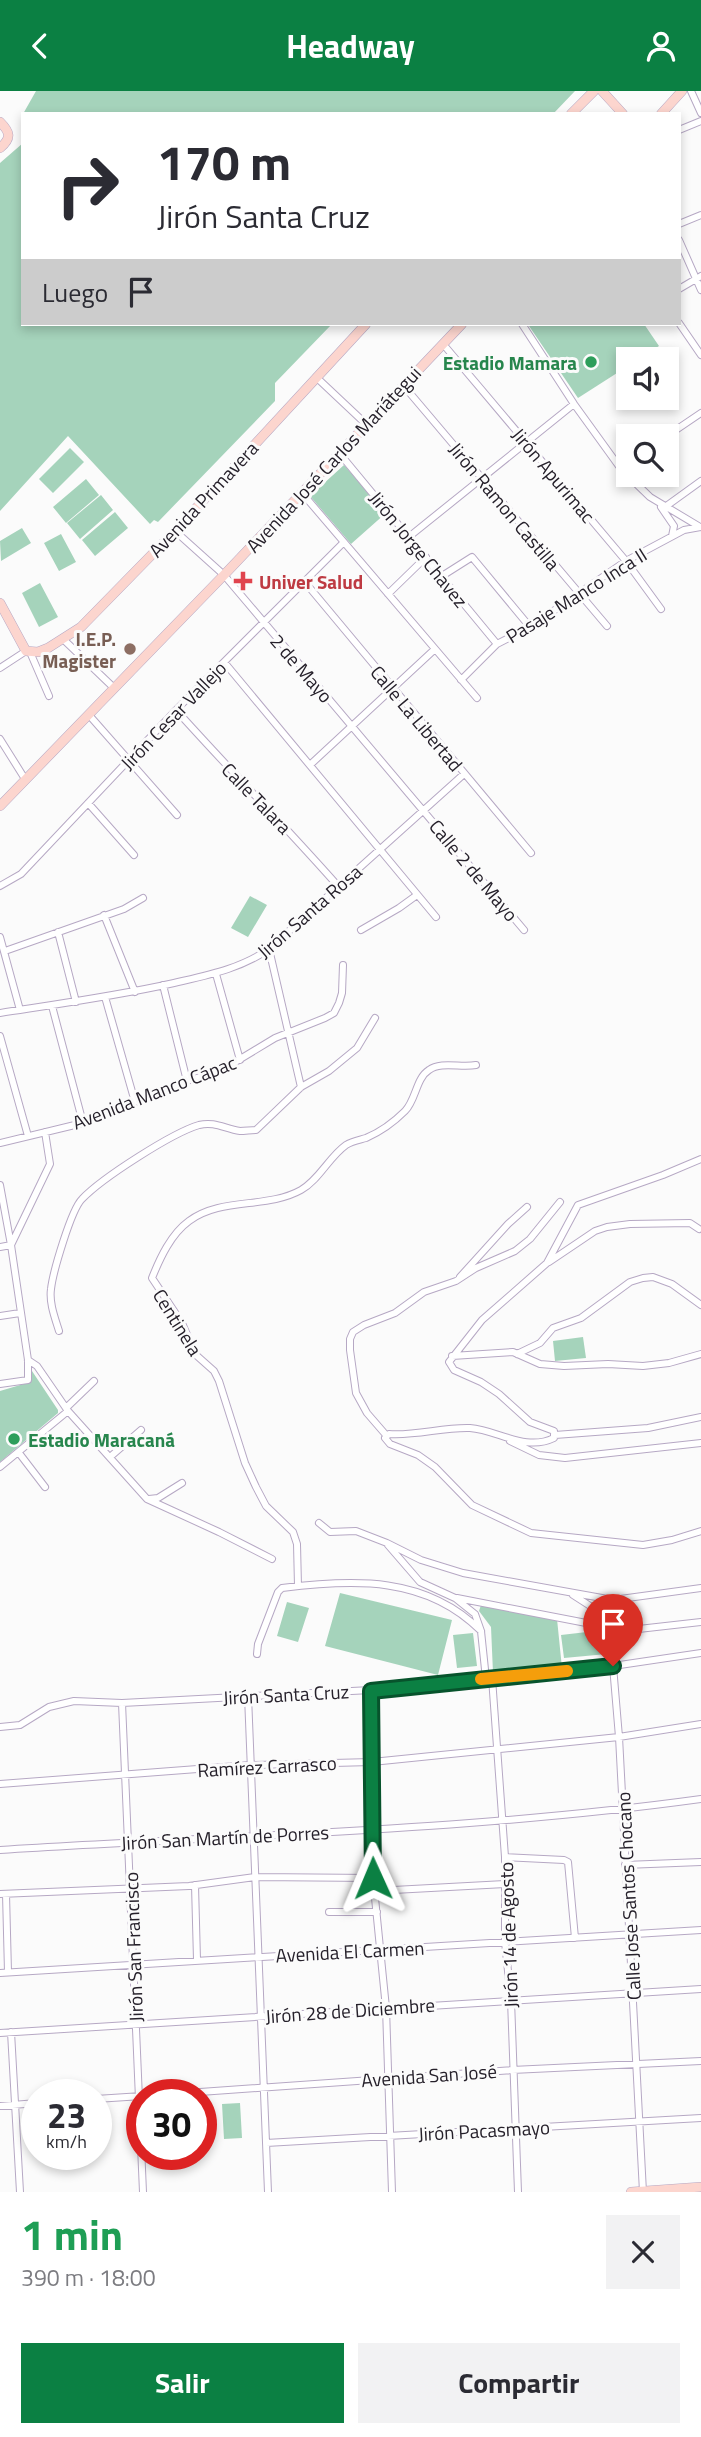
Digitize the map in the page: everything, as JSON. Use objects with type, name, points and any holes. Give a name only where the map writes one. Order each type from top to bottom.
[{"type":"main road","points":[[573,112],[593,91]]},
{"type":"main road","points":[[602,91],[621,112]]},
{"type":"main road","points":[[663,112],[682,91]]},
{"type":"main road","points":[[0,121],[8,131],[8,141],[0,148]]},
{"type":"main road","name":"Avenida Primavera","points":[[28,652],[38,652],[81,627],[175,531],[364,326]]},
{"type":"main road","name":"Avenida José Carlos Mariátegui","points":[[0,806],[460,326]]},
{"type":"main road","points":[[0,603],[28,652]]},
{"type":"main road","points":[[631,2192],[701,2187]]},
{"type":"street","points":[[691,91],[701,113]]},
{"type":"street","points":[[681,129],[701,121]]},
{"type":"street","points":[[681,222],[701,215]]},
{"type":"street","points":[[681,244],[698,277],[701,290]]},
{"type":"street","points":[[681,288],[698,277]]},
{"type":"street","points":[[523,326],[616,462]]},
{"type":"street","points":[[681,326],[701,355]]},
{"type":"street","name":"Jirón Apurimac","points":[[443,344],[626,561],[661,609]]},
{"type":"street","points":[[316,377],[367,425]]},
{"type":"street","name":"Jirón Ramon Castilla","points":[[403,385],[607,626]]},
{"type":"street","points":[[410,536],[574,404]]},
{"type":"street","points":[[679,428],[701,413]]},
{"type":"street","name":"Jirón Jorge Chavez","points":[[340,454],[497,644]]},
{"type":"street","points":[[664,507],[701,481]]},
{"type":"street","points":[[637,487],[664,507],[701,527]]},
{"type":"street","points":[[302,493],[477,698]]},
{"type":"street","points":[[658,503],[673,523],[672,536]]},
{"type":"street","name":"Pasaje Manco Inca II","points":[[461,680],[497,644],[530,627],[626,561],[684,530],[701,527]]},
{"type":"street","name":"2 de Mayo","points":[[175,531],[224,575],[424,810]]},
{"type":"street","name":"Jirón Cesar Vallejo","points":[[0,886],[21,874],[176,711],[344,542]]},
{"type":"street","points":[[388,594],[426,557]]},
{"type":"street","points":[[442,576],[472,557],[530,627]]},
{"type":"street","name":"Calle La Libertad","points":[[304,581],[531,853]]},
{"type":"street","points":[[63,639],[114,688]]},
{"type":"street","points":[[311,764],[435,649]]},
{"type":"street","points":[[0,668],[28,652],[49,696]]},
{"type":"street","points":[[224,662],[436,917]]},
{"type":"street","name":"Calle Talara","points":[[176,711],[278,817],[338,886]]},
{"type":"street","points":[[89,715],[177,815]]},
{"type":"street","points":[[0,739],[25,779]]},
{"type":"street","name":"Jirón Santa Rosa","points":[[0,1013],[135,992],[216,974],[249,963],[269,949],[464,774]]},
{"type":"street","points":[[88,803],[134,855]]},
{"type":"street","name":"Calle 2 de Mayo","points":[[424,810],[524,930]]},
{"type":"street","points":[[361,930],[417,895]]},
{"type":"street","points":[[5,951],[124,909],[143,898]]},
{"type":"street","points":[[104,915],[135,992]]},
{"type":"street","points":[[58,932],[76,1002]]},
{"type":"street","points":[[0,937],[20,1010]]},
{"type":"street","points":[[269,949],[300,1087]]},
{"type":"street","name":"Avenida Manco Cápac","points":[[0,1143],[83,1123],[187,1081],[222,1070],[275,1038],[334,1013],[342,993],[343,965]]},
{"type":"street","points":[[216,974],[240,1060]]},
{"type":"street","points":[[163,985],[187,1081]]},
{"type":"street","points":[[105,997],[135,1102]]},
{"type":"street","points":[[52,1006],[83,1123]]},
{"type":"street","points":[[59,1331],[52,1311],[51,1291],[70,1223],[82,1199],[126,1165],[181,1132],[201,1124],[220,1124],[238,1131],[256,1130],[300,1087],[329,1071],[357,1048],[375,1018]]},
{"type":"street","points":[[0,1036],[28,1136]]},
{"type":"street","name":"Centinela","points":[[298,1586],[298,1544],[293,1532],[261,1497],[245,1462],[219,1381],[214,1371],[196,1355],[182,1323],[152,1278],[167,1246],[187,1222],[214,1209],[265,1201],[303,1189],[349,1142],[377,1132],[406,1110],[424,1074],[430,1068],[465,1068],[475,1065]]},
{"type":"street","points":[[11,1245],[50,1164],[44,1132]]},
{"type":"street","points":[[547,1263],[578,1205],[701,1159]]},
{"type":"street","points":[[0,1185],[28,1360],[28,1380],[0,1384]]},
{"type":"street","points":[[560,1202],[530,1239],[515,1251],[476,1268],[456,1281],[424,1292],[395,1313],[358,1328],[350,1339],[351,1369],[356,1393],[367,1413],[386,1435],[386,1441],[418,1455],[435,1467],[472,1505],[531,1533],[643,1545],[701,1531]]},
{"type":"street","points":[[456,1281],[527,1207]]},
{"type":"street","points":[[555,1435],[550,1428],[530,1422],[481,1382],[454,1370],[449,1362],[452,1356],[489,1313],[547,1263],[585,1237],[607,1227],[640,1223],[690,1223],[699,1229]]},
{"type":"street","points":[[0,1247],[11,1245]]},
{"type":"street","points":[[452,1356],[517,1353],[540,1343],[554,1328],[581,1318],[630,1282],[643,1278],[653,1277],[672,1284],[701,1305]]},
{"type":"street","points":[[0,1316],[20,1313]]},
{"type":"street","points":[[517,1353],[540,1364],[564,1366],[643,1366],[669,1363],[701,1354]]},
{"type":"street","points":[[28,1360],[37,1366],[67,1410],[148,1499],[272,1559]]},
{"type":"street","points":[[0,1467],[67,1410],[94,1381]]},
{"type":"street","points":[[508,1440],[547,1442],[555,1435],[648,1428],[701,1417]]},
{"type":"street","points":[[386,1435],[469,1428],[508,1440],[539,1455],[565,1458],[701,1443]]},
{"type":"street","points":[[110,1457],[141,1430]]},
{"type":"street","points":[[19,1453],[45,1487]]},
{"type":"street","points":[[148,1499],[158,1497],[182,1483]]},
{"type":"street","points":[[318,1523],[330,1532],[356,1531],[421,1560],[463,1573],[613,1600],[701,1588]]},
{"type":"street","points":[[387,1543],[419,1582],[455,1598],[475,1613],[481,1630]]},
{"type":"street","points":[[257,1654],[258,1644],[278,1592],[282,1588],[298,1586],[358,1581],[388,1585],[436,1598],[461,1612],[481,1630]]},
{"type":"street","points":[[568,1592],[612,1626]]},
{"type":"street","points":[[455,1598],[612,1626],[701,1622]]},
{"type":"street","name":"Calle Jose Santos Chocano","points":[[613,1600],[613,1666],[628,1935],[634,1992],[635,2065],[643,2192]]},
{"type":"street","name":"Jirón 14 de Agosto","points":[[481,1630],[498,1750],[505,1857],[505,1942],[511,2000],[518,2192]]},
{"type":"street","name":"Jirón Santa Cruz","points":[[0,1727],[20,1725],[49,1707],[75,1701],[122,1703],[371,1691],[613,1666],[701,1653]]},
{"type":"street","points":[[371,1691],[373,1878],[386,2008],[392,2192]]},
{"type":"street","points":[[248,1696],[268,2192]]},
{"type":"street","name":"Jirón San Francisco","points":[[122,1703],[140,2079]]},
{"type":"street","name":"Ramírez Carrasco","points":[[0,1784],[250,1765],[372,1762],[619,1737],[701,1724]]},
{"type":"street","name":"Jirón San Martín de Porres","points":[[0,1850],[502,1821],[622,1810],[701,1799]]},
{"type":"street","points":[[505,1857],[564,1860],[568,1863],[575,1938]]},
{"type":"street","points":[[625,1865],[701,1862]]},
{"type":"street","points":[[4,1973],[3,1894],[195,1885],[255,1877],[373,1878]]},
{"type":"street","points":[[375,1891],[505,1884]]},
{"type":"street","points":[[195,1885],[197,1960]]},
{"type":"street","points":[[329,1912],[377,1912]]},
{"type":"street","name":"Avenida El Carmen","points":[[4,1973],[701,1930]]},
{"type":"street","name":"Jirón 28 de Diciembre","points":[[0,2033],[701,1989]]},
{"type":"street","points":[[11,2032],[20,2192]]},
{"type":"street","name":"Avenida San José","points":[[217,2091],[512,2070],[701,2061]]},
{"type":"street","points":[[0,2106],[21,2104]]},
{"type":"street","name":"Jirón Pacasmayo","points":[[266,2143],[701,2118]]},
{"type":"street","name":"Jirón San Francisco","points":[[143,2170],[143,2192]]},
{"type":"green space","points":[[36,91],[575,91],[555,112],[24,112]]},
{"type":"green space","points":[[21,145],[21,326],[330,326],[275,383],[275,401],[158,522],[154,520],[150,524],[68,436],[0,511],[0,163]]},
{"type":"green space","name":"Estadio Mamara","points":[[529,326],[645,326],[659,346],[616,347],[616,374],[578,398]]},
{"type":"green space","points":[[70,448],[84,462],[53,493],[39,479]]},
{"type":"green space","points":[[344,465],[386,513],[351,544],[310,496]]},
{"type":"green space","points":[[86,479],[99,495],[66,523],[53,507]]},
{"type":"green space","points":[[101,495],[113,510],[80,539],[67,523]]},
{"type":"green space","points":[[115,512],[128,528],[95,556],[82,540]]},
{"type":"green space","points":[[22,528],[31,543],[1,561],[0,541]]},
{"type":"green space","points":[[61,534],[76,562],[59,571],[44,543]]},
{"type":"green space","points":[[40,583],[58,617],[39,627],[22,593]]},
{"type":"green space","points":[[250,896],[267,905],[248,937],[231,928]]},
{"type":"green space","points":[[583,1337],[586,1358],[555,1361],[553,1341]]},
{"type":"green space","name":"Estadio Maracaná","points":[[32,1371],[58,1413],[0,1462],[0,1391],[27,1383]]},
{"type":"green space","points":[[340,1593],[452,1620],[438,1675],[325,1646]]},
{"type":"green space","points":[[287,1602],[309,1608],[298,1642],[277,1636]]},
{"type":"green space","points":[[481,1605],[557,1619],[562,1668],[493,1673],[491,1627],[479,1611]]},
{"type":"green space","points":[[604,1630],[607,1654],[564,1658],[561,1635]]},
{"type":"green space","points":[[473,1633],[477,1666],[457,1668],[453,1635]]},
{"type":"green space","points":[[240,2103],[242,2138],[224,2139],[222,2104]]},
{"type":"slow traffic","points":[[481,1679],[567,1671]]},
{"type":"place","name":"Estadio Mamara","points":[[591,362]]},
{"type":"place","name":"Univer Salud","points":[[243,581]]},
{"type":"place","name":"I.E.P. Magister","points":[[130,649]]},
{"type":"place","name":"Estadio Maracaná","points":[[14,1439]]},
{"type":"route","points":[[373,1878],[371,1691],[613,1666]]}]
